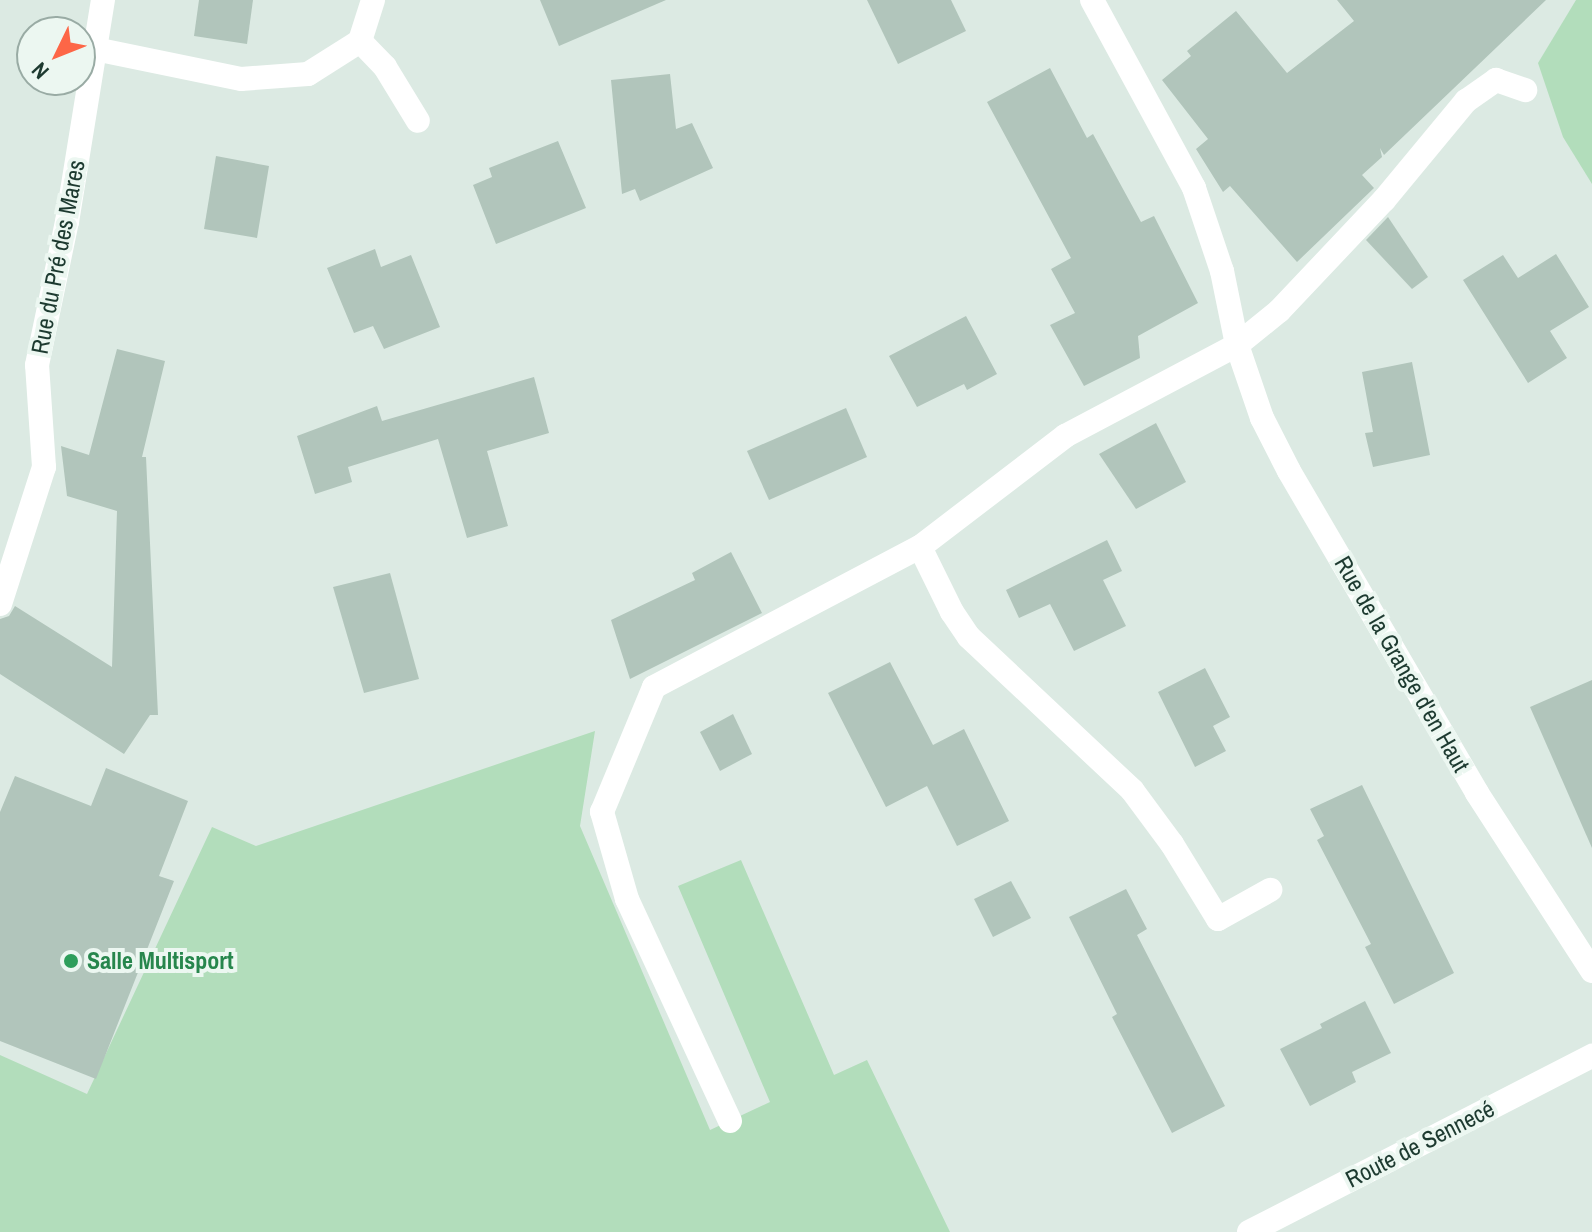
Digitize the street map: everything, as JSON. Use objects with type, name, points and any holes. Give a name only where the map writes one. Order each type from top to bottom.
[{"type":"street","name":"Rue du Pré des Mares","points":[[96,43],[103,0]]},
{"type":"street","points":[[96,49],[241,79],[308,74],[360,41],[373,0]]},
{"type":"street","name":"Rue de la Grange d'en Haut","points":[[1092,0],[1194,188],[1222,271],[1237,345],[1262,418],[1289,471],[1477,793],[1592,971]]},
{"type":"street","points":[[360,41],[385,67],[418,121]]},
{"type":"street","points":[[730,1121],[627,899],[602,812],[654,687],[920,547],[1065,436],[1237,345],[1279,311],[1374,211],[1466,101],[1496,80],[1525,90]]},
{"type":"street","name":"Rue du Pré des Mares","points":[[0,604],[44,467],[37,365],[67,222],[87,96]]},
{"type":"street","points":[[920,547],[952,612],[969,637],[1132,790],[1172,844],[1218,919],[1270,890]]},
{"type":"street","name":"Route de Sennecé","points":[[1249,1232],[1592,1056]]},
{"type":"green space","points":[[1576,0],[1592,0],[1592,184],[1563,137],[1538,63]]},
{"type":"green space","points":[[595,731],[580,826],[710,1130],[770,1102],[678,886],[741,860],[834,1075],[867,1060],[950,1232],[0,1232],[0,1055],[87,1094],[212,827],[256,846]]},
{"type":"building","points":[[199,0],[253,0],[247,44],[194,36]]},
{"type":"building","points":[[540,0],[666,0],[559,46]]},
{"type":"building","points":[[867,0],[951,0],[966,31],[898,64]]},
{"type":"building","points":[[1337,0],[1546,0],[1384,155],[1380,148],[1382,157],[1362,175],[1374,188],[1297,262],[1230,186],[1223,192],[1196,149],[1208,139],[1162,80],[1191,56],[1187,51],[1236,11],[1287,73],[1354,21]]},
{"type":"building","points":[[1050,68],[1087,138],[1093,134],[1141,222],[1154,216],[1198,303],[1138,336],[1140,358],[1084,386],[1050,325],[1075,313],[1051,269],[1071,258],[987,102]]},
{"type":"building","points":[[670,74],[676,129],[692,123],[713,168],[640,201],[635,189],[622,194],[611,80]]},
{"type":"building","points":[[558,141],[586,208],[496,244],[473,185],[492,177],[489,168]]},
{"type":"building","points":[[216,156],[269,166],[257,238],[204,229]]},
{"type":"building","points":[[1388,217],[1428,277],[1412,289],[1366,240]]},
{"type":"building","points":[[375,249],[381,267],[411,255],[440,327],[384,349],[373,326],[354,333],[327,268]]},
{"type":"building","points":[[1556,254],[1589,307],[1550,331],[1567,358],[1528,383],[1463,280],[1503,255],[1518,278]]},
{"type":"building","points":[[966,316],[997,374],[967,390],[964,384],[917,407],[889,356]]},
{"type":"building","points":[[117,349],[165,361],[142,457],[146,457],[158,715],[150,715],[124,754],[0,674],[0,619],[9,616],[15,606],[112,667],[117,511],[67,496],[61,446],[89,455]]},
{"type":"building","points":[[1412,362],[1430,455],[1373,467],[1365,433],[1373,432],[1362,372]]},
{"type":"building","points":[[534,377],[549,433],[487,451],[508,526],[467,538],[438,439],[348,467],[352,482],[315,494],[297,436],[377,406],[382,421]]},
{"type":"building","points":[[846,408],[867,457],[769,500],[747,451]]},
{"type":"building","points":[[1156,423],[1186,482],[1136,509],[1099,454]]},
{"type":"building","points":[[1107,540],[1122,571],[1103,580],[1126,626],[1074,651],[1050,604],[1019,618],[1006,590]]},
{"type":"building","points":[[731,552],[762,613],[630,679],[611,620],[695,580],[692,573]]},
{"type":"building","points":[[390,573],[419,679],[364,693],[333,587]]},
{"type":"building","points":[[890,662],[933,745],[964,729],[1009,821],[957,846],[927,786],[886,807],[828,693]]},
{"type":"building","points":[[1205,668],[1230,717],[1213,726],[1226,751],[1195,767],[1158,692]]},
{"type":"building","points":[[1592,680],[1592,848],[1530,707]]},
{"type":"building","points":[[733,714],[752,754],[720,771],[700,732]]},
{"type":"building","name":"Salle Multisport","points":[[106,768],[188,801],[159,876],[174,881],[96,1079],[0,1041],[0,812],[15,776],[91,806]]},
{"type":"building","points":[[1362,785],[1454,973],[1394,1004],[1365,947],[1371,944],[1317,840],[1324,836],[1310,809]]},
{"type":"building","points":[[1011,881],[1031,918],[993,937],[974,899]]},
{"type":"building","points":[[1126,889],[1147,929],[1137,935],[1225,1106],[1172,1133],[1112,1017],[1117,1014],[1069,917]]},
{"type":"building","points":[[1365,1001],[1391,1053],[1352,1072],[1356,1082],[1310,1106],[1280,1049]]},
{"type":"place","name":"Salle Multisport","points":[[71,961]]}]
